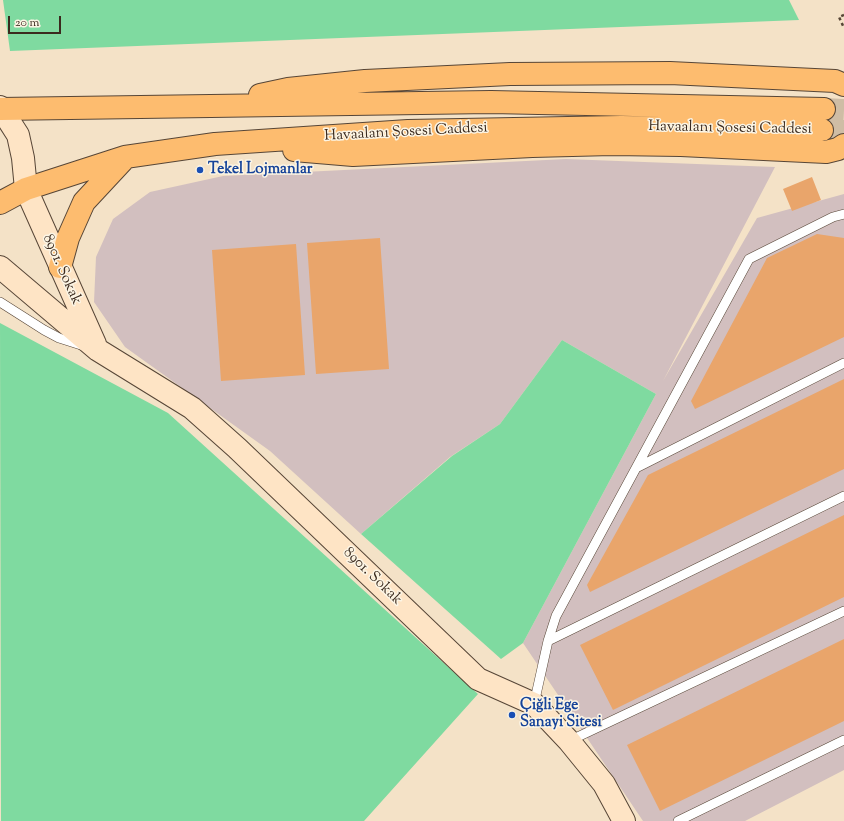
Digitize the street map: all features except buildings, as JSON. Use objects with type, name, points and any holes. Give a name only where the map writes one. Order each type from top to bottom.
[{"type":"main road","points":[[207,106],[288,89],[365,81],[510,74],[670,73],[835,81],[844,86]]},
{"type":"main road","name":"Havaalanı Şosesi Caddesi","points":[[1,109],[491,102],[824,109]]},
{"type":"main road","name":"Havaalanı Şosesi Caddesi","points":[[0,203],[26,189],[125,157],[214,144],[432,131],[621,127],[822,130]]},
{"type":"main road","points":[[214,144],[353,155],[532,146],[612,144],[681,145],[826,152],[838,149],[844,145]]},
{"type":"main road","points":[[60,267],[68,238],[84,202],[125,157]]},
{"type":"street","name":"8901. Sokak","points":[[1,109],[18,135],[23,158],[26,189],[98,350]]},
{"type":"street","name":"8901. Sokak","points":[[0,267],[98,350],[192,408],[243,454],[478,679],[534,704],[570,741],[604,784],[624,821]]},
{"type":"lane","points":[[534,704],[548,641],[556,616],[638,468],[749,260],[833,217],[844,214]]},
{"type":"lane","points":[[0,302],[59,338],[98,350]]},
{"type":"lane","points":[[638,468],[844,363]]},
{"type":"lane","points":[[548,641],[844,496]]},
{"type":"lane","points":[[570,741],[844,611]]},
{"type":"lane","points":[[678,821],[844,740]]},
{"type":"path","points":[[844,15],[839,16],[844,28]]},
{"type":"shaded area","points":[[566,159],[775,167],[663,381],[757,218],[844,194],[844,770],[745,821],[643,821],[523,643],[656,394],[562,340],[500,424],[450,457],[361,534],[270,451],[125,347],[94,302],[96,257],[113,219],[150,192],[223,176]]},
{"type":"green space","points":[[3,0],[789,0],[799,20],[10,51]]},
{"type":"green space","points":[[0,323],[168,413],[478,694],[364,821],[1,821]]},
{"type":"green space","points":[[562,340],[656,394],[523,643],[501,659],[361,534],[452,456],[500,424]]},
{"type":"tunnel","points":[[824,109],[844,110]]},
{"type":"tunnel","points":[[822,130],[844,131]]},
{"type":"place","name":"Tekel Lojmanlar","points":[[200,170]]},
{"type":"place","name":"Çiğli Ege Sanayi Sitesi","points":[[512,715]]}]
